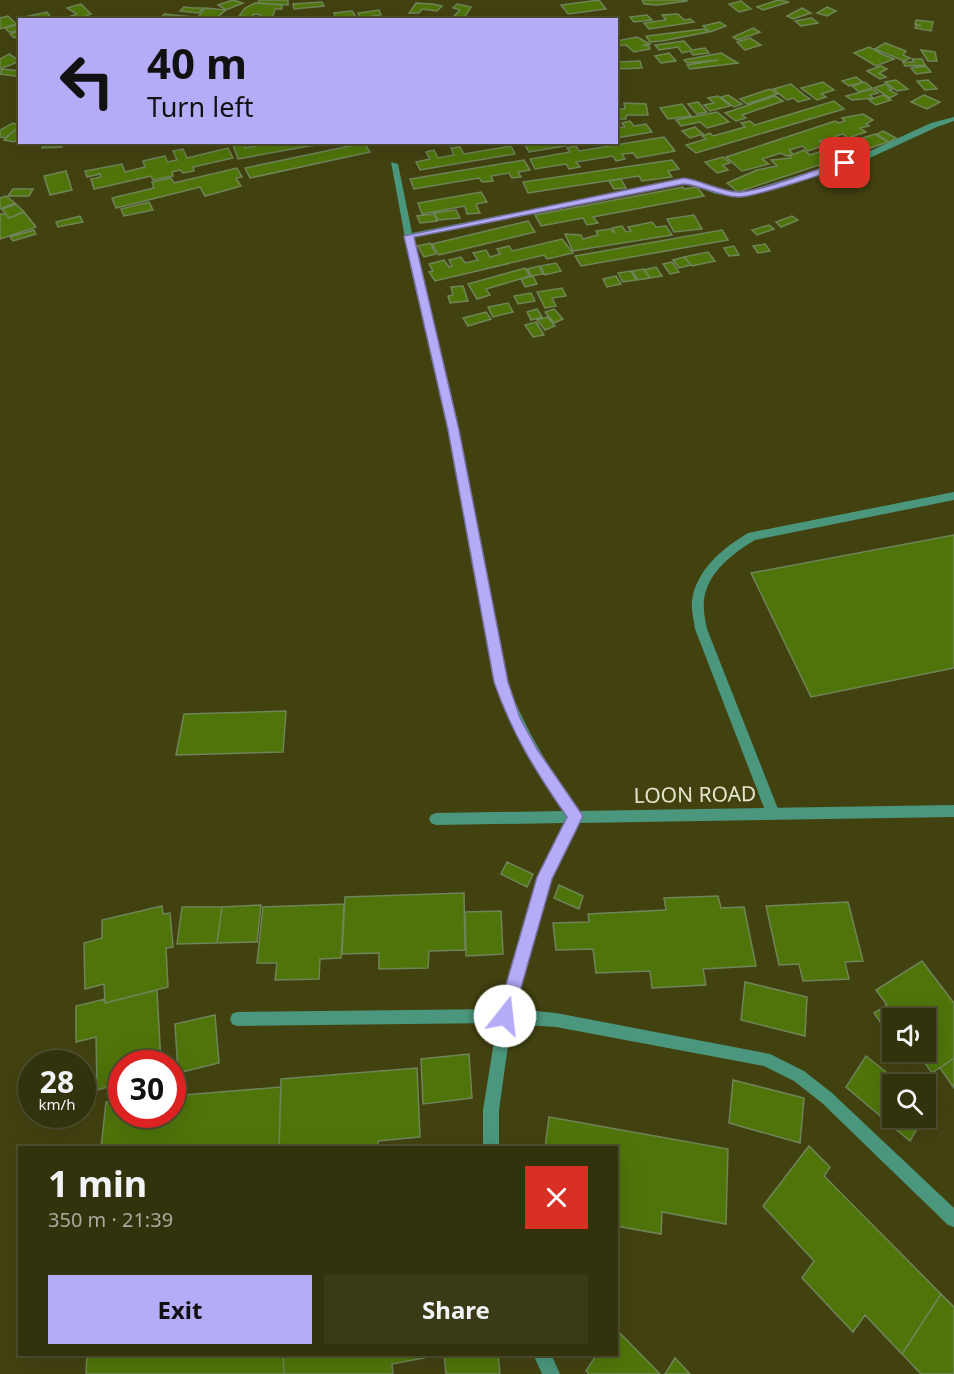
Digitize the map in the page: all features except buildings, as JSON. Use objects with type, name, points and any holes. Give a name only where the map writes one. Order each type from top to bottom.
[{"type":"street","points":[[409,236],[684,181],[697,183],[719,192],[742,195],[860,159],[934,125],[954,119]]},
{"type":"street","points":[[394,164],[453,430],[501,682],[514,720],[527,745],[575,816],[545,877],[505,1016],[491,1110],[491,1146]]},
{"type":"street","points":[[773,814],[701,629],[698,599],[707,576],[729,553],[752,536],[954,496]]},
{"type":"street","name":"LOON ROAD","points":[[436,819],[954,811]]},
{"type":"street","points":[[237,1019],[505,1016],[556,1020],[765,1059],[799,1076],[827,1098],[954,1219]]},
{"type":"street","points":[[543,1356],[551,1374]]},
{"type":"route","points":[[505,1016],[545,877],[575,816],[532,754],[514,720],[501,682],[453,430],[409,236],[684,181],[697,183],[719,192],[742,195],[845,163]]}]
